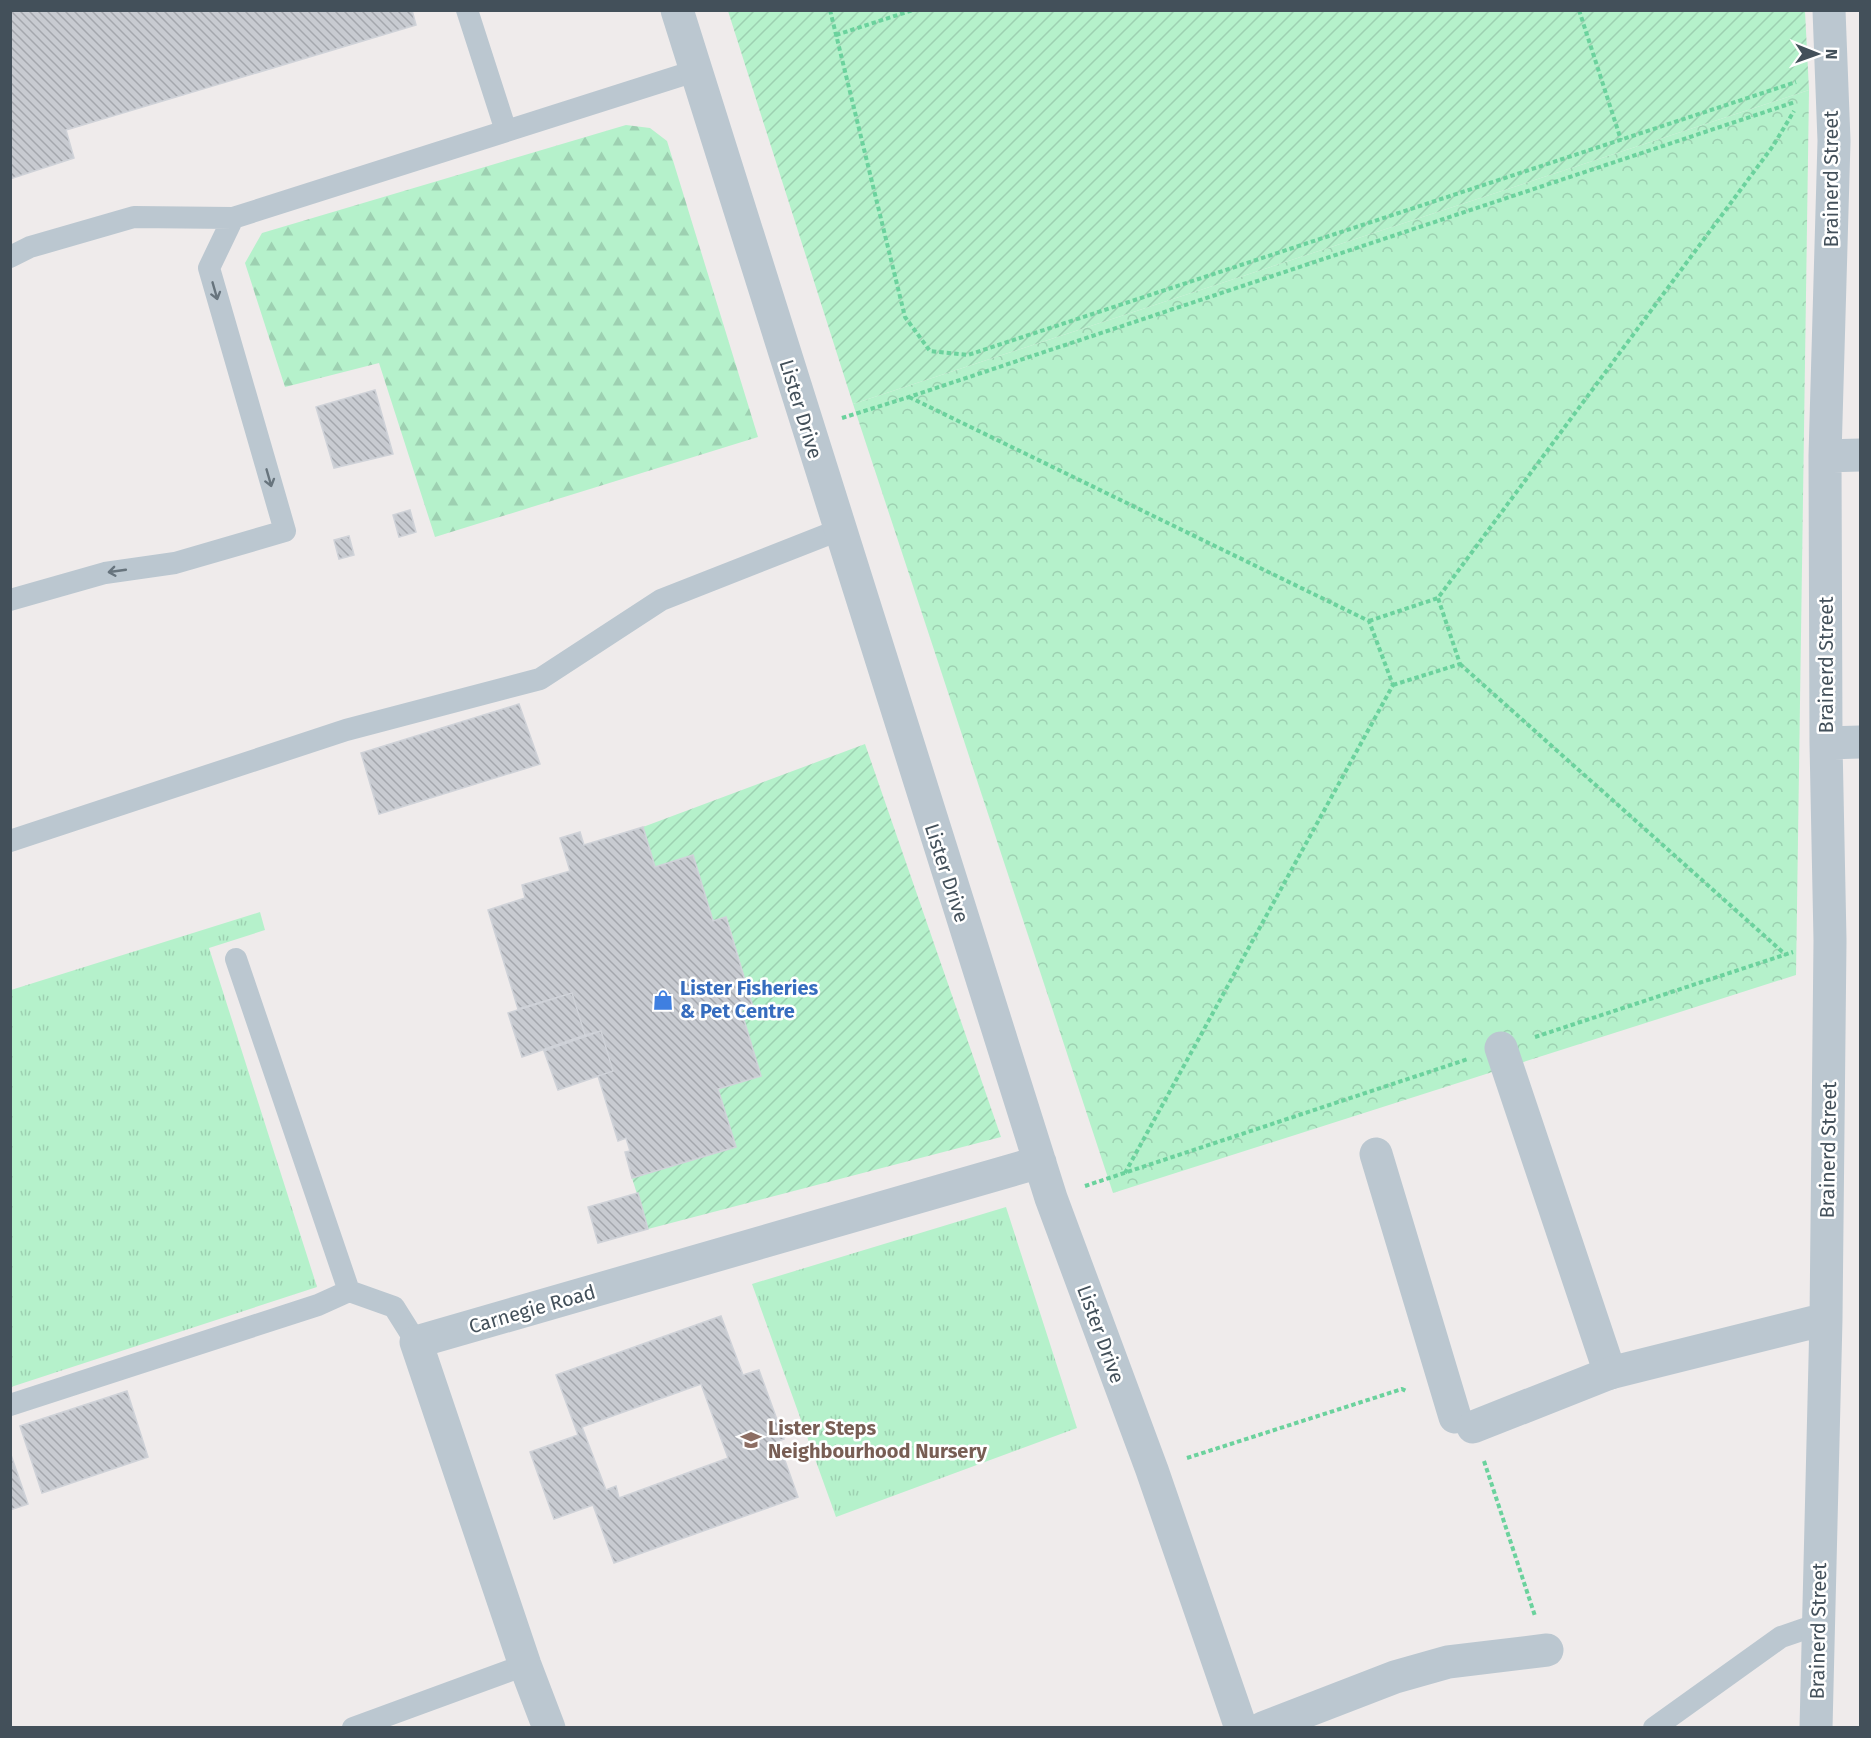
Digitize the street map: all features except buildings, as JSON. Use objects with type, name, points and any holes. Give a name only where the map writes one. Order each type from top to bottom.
[{"type":"street","name":"Lister Drive","points":[[676,10],[1051,1198],[1152,1470],[1241,1728]]},
{"type":"street","name":"Brainerd Street","points":[[1816,1728],[1826,1319],[1830,940],[1826,743],[1825,456],[1847,140],[1831,70],[1829,10]]},
{"type":"street","points":[[1825,456],[1860,455]]},
{"type":"street","points":[[1826,743],[1860,742]]},
{"type":"street","points":[[1501,1047],[1610,1373]]},
{"type":"street","points":[[1376,1154],[1464,1422],[1610,1373],[1826,1319]]},
{"type":"street","name":"Carnegie Road","points":[[416,1342],[1040,1162]]},
{"type":"street","points":[[416,1342],[525,1665],[549,1728]]},
{"type":"street","points":[[1263,1728],[1395,1677],[1448,1662],[1546,1650]]},
{"type":"lane","points":[[466,10],[506,131]]},
{"type":"lane","points":[[10,257],[30,247],[134,217],[233,218],[695,71]]},
{"type":"lane","points":[[10,600],[105,573],[175,563],[285,531],[209,268],[233,218]]},
{"type":"lane","points":[[10,841],[346,730],[540,679],[661,600],[839,530]]},
{"type":"lane","points":[[236,959],[349,1291]]},
{"type":"lane","points":[[10,1405],[318,1305],[349,1291],[394,1308],[416,1342]]},
{"type":"lane","points":[[1654,1728],[1781,1637],[1818,1624]]},
{"type":"lane","points":[[352,1728],[525,1665]]},
{"type":"path","points":[[830,10],[905,317],[930,351],[968,355],[1831,70]]},
{"type":"path","points":[[836,35],[914,10]]},
{"type":"path","points":[[1579,10],[1622,140]]},
{"type":"path","points":[[807,429],[909,398],[1801,100],[1773,146],[1438,598],[1369,621]]},
{"type":"path","points":[[909,398],[1369,621],[1393,685]]},
{"type":"path","points":[[1438,598],[1460,664],[1786,955]]},
{"type":"path","points":[[1125,1173],[1393,685],[1460,664]]},
{"type":"path","points":[[1051,1198],[1501,1047],[1830,940]]},
{"type":"path","points":[[1152,1470],[1402,1389],[1464,1422],[1546,1650]]},
{"type":"green space","points":[[728,11],[1805,11],[1809,90],[853,404]]},
{"type":"green space","points":[[1809,90],[1796,975],[1113,1193],[853,404]]},
{"type":"green space","points":[[626,125],[650,128],[667,141],[758,437],[435,537],[379,363],[285,387],[245,263],[262,233]]},
{"type":"green space","points":[[865,744],[1001,1137],[648,1229],[632,1178],[735,1147],[718,1089],[761,1076],[741,1010],[753,1006],[727,918],[713,921],[693,855],[655,867],[643,827]]},
{"type":"green space","points":[[260,912],[265,930],[209,948],[317,1287],[11,1387],[11,990]]},
{"type":"green space","points":[[1006,1207],[1077,1428],[836,1517],[752,1284]]},
{"type":"place","name":"Lister Fisheries & Pet Centre","points":[[663,1000]]},
{"type":"place","name":"Lister Steps Neighbourhood Nursery","points":[[751,1440]]}]
